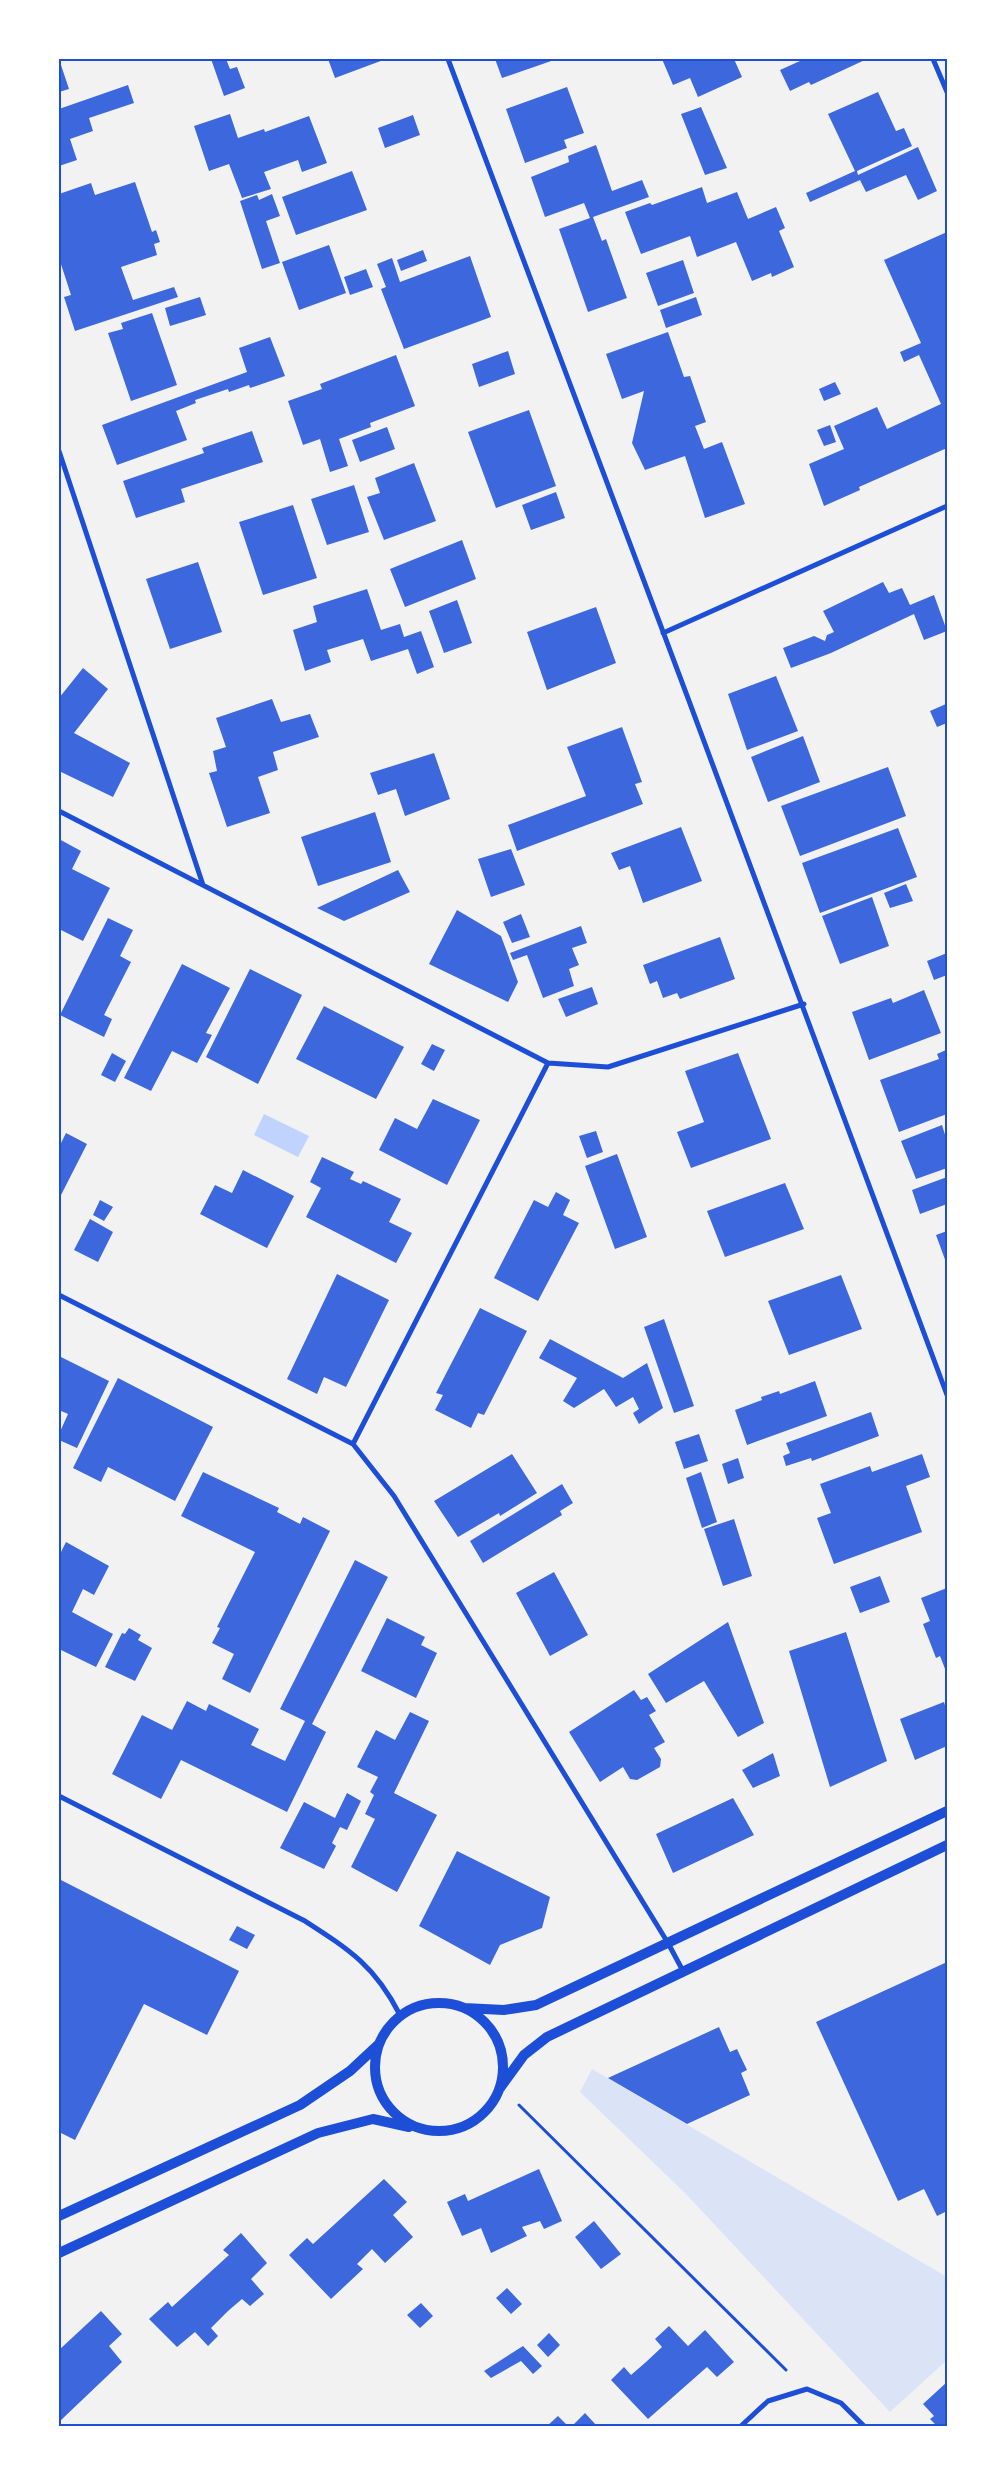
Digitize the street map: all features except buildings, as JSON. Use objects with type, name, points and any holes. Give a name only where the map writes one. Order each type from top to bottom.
[{"type":"main road","points":[[420,2129],[401,2120],[386,2104],[377,2085],[374,2064],[379,2044],[387,2028],[400,2016],[414,2008],[430,2004],[504,2010],[536,2005],[947,1811]]},
{"type":"main road","points":[[59,2253],[318,2133],[373,2119],[439,2132],[459,2129],[477,2120],[491,2105],[500,2088],[524,2055],[547,2037],[682,1970],[947,1845]]},
{"type":"main road","points":[[464,2008],[480,2018],[493,2032],[501,2050],[504,2069],[500,2088]]},
{"type":"main road","points":[[59,2216],[300,2105],[350,2071],[379,2044]]},
{"type":"street","points":[[448,59],[662,633],[804,1004],[947,1395]]},
{"type":"street","points":[[932,59],[947,92]]},
{"type":"street","points":[[59,451],[203,884]]},
{"type":"street","points":[[662,633],[947,506]]},
{"type":"street","points":[[59,811],[548,1063],[608,1067],[804,1004]]},
{"type":"street","points":[[353,1444],[548,1063]]},
{"type":"street","points":[[59,1295],[353,1444],[394,1496],[668,1943],[682,1970]]},
{"type":"street","points":[[59,1796],[305,1920],[334,1939],[369,1967],[400,2016]]},
{"type":"street","points":[[741,2426],[768,2401],[806,2389],[841,2403],[864,2426]]},
{"type":"path","points":[[500,2088],[546,2130],[806,2389]]},
{"type":"shaded area","points":[[592,2069],[947,2277],[947,2360],[890,2412],[685,2193],[580,2092]]},
{"type":"water","points":[[264,1114],[309,1136],[298,1157],[254,1135]]}]
